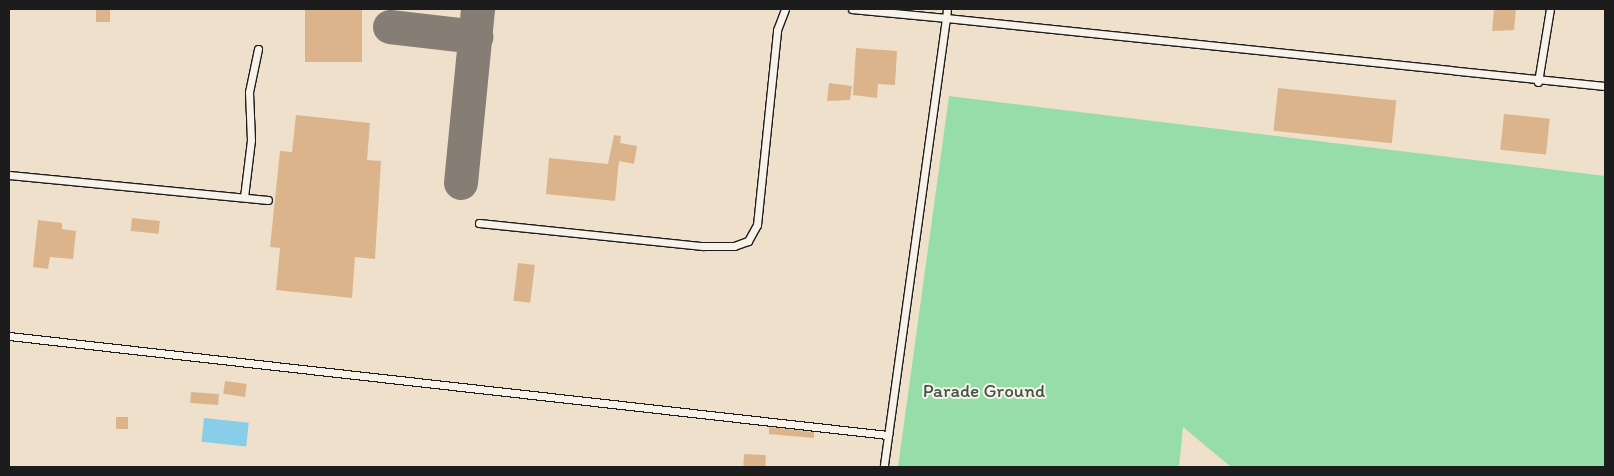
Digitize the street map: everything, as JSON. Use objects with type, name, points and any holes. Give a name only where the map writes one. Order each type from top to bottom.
[{"type":"lane","points":[[479,223],[703,246],[734,246],[748,241],[757,226],[777,30],[785,9]]},
{"type":"lane","points":[[852,9],[1538,82],[1605,86]]},
{"type":"lane","points":[[884,467],[947,9]]},
{"type":"lane","points":[[1538,82],[1550,9]]},
{"type":"lane","points":[[244,197],[251,140],[248,92],[258,50]]},
{"type":"lane","points":[[9,175],[268,200]]},
{"type":"lane","points":[[9,336],[888,435]]},
{"type":"green space","name":"Parade Ground","points":[[949,96],[1605,176],[1605,467],[1231,467],[1183,427],[1179,467],[898,467]]},
{"type":"water","points":[[204,418],[249,423],[246,447],[201,442]]},
{"type":"building","points":[[96,9],[110,9],[110,22],[96,22]]},
{"type":"building","points":[[305,9],[362,9],[362,62],[305,62]]},
{"type":"building","points":[[1494,9],[1516,9],[1514,30],[1492,31]]},
{"type":"building","points":[[856,48],[897,51],[895,85],[878,84],[877,98],[853,95]]},
{"type":"building","points":[[829,83],[852,86],[850,100],[827,101]]},
{"type":"building","points":[[1278,88],[1396,100],[1392,143],[1274,131]]},
{"type":"building","points":[[1504,114],[1550,119],[1546,155],[1500,150]]},
{"type":"building","points":[[296,115],[370,123],[367,160],[381,161],[375,259],[355,257],[352,298],[276,290],[280,248],[270,247],[280,151],[292,152]]},
{"type":"building","points":[[614,135],[621,136],[620,143],[637,146],[634,164],[619,161],[615,201],[546,194],[549,158],[608,164]]},
{"type":"building","points":[[132,218],[160,221],[158,234],[131,231]]},
{"type":"building","points":[[38,220],[62,223],[62,229],[76,231],[73,259],[50,257],[48,269],[33,267]]},
{"type":"building","points":[[518,263],[535,265],[530,303],[513,301]]},
{"type":"building","points":[[225,381],[247,384],[245,397],[223,394]]},
{"type":"building","points":[[191,392],[219,394],[218,405],[190,403]]},
{"type":"building","points":[[116,417],[128,417],[128,429],[116,429]]},
{"type":"building","points":[[769,427],[814,432],[814,438],[769,434]]},
{"type":"building","points":[[744,454],[766,455],[765,467],[743,467]]},
{"type":"taxiway","points":[[461,183],[478,9]]},
{"type":"taxiway","points":[[390,27],[476,37]]}]
